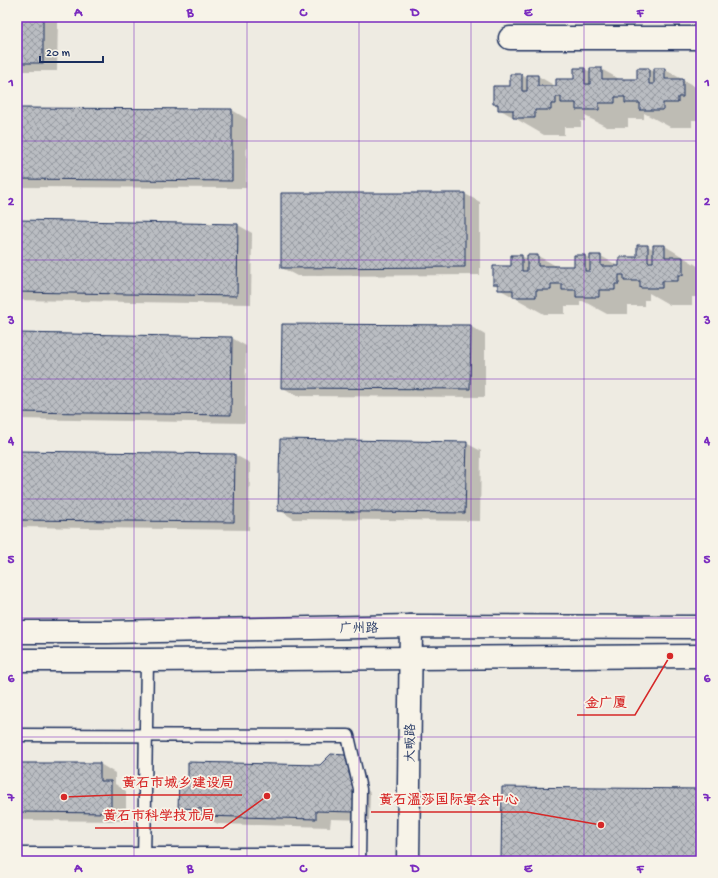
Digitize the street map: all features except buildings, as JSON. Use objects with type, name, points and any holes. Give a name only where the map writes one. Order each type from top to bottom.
[{"type":"main road","points":[[510,38],[701,38]]},
{"type":"main road","name":"广州路","points":[[17,632],[108,632],[411,626],[701,627]]},
{"type":"main road","name":"大畈路","points":[[408,861],[411,626]]},
{"type":"main road","points":[[17,660],[410,659],[701,656]]},
{"type":"lane","points":[[144,858],[147,660]]},
{"type":"lane","points":[[17,735],[348,736],[360,789],[359,858],[144,858],[17,854]]},
{"type":"place","name":"金广厦","points":[[670,656]]},
{"type":"place","name":"黄石市科学技术局","points":[[267,796]]},
{"type":"place","name":"黄石市城乡建设局","points":[[64,797]]},
{"type":"place","name":"黄石温莎国际宴会中心","points":[[601,825]]}]
